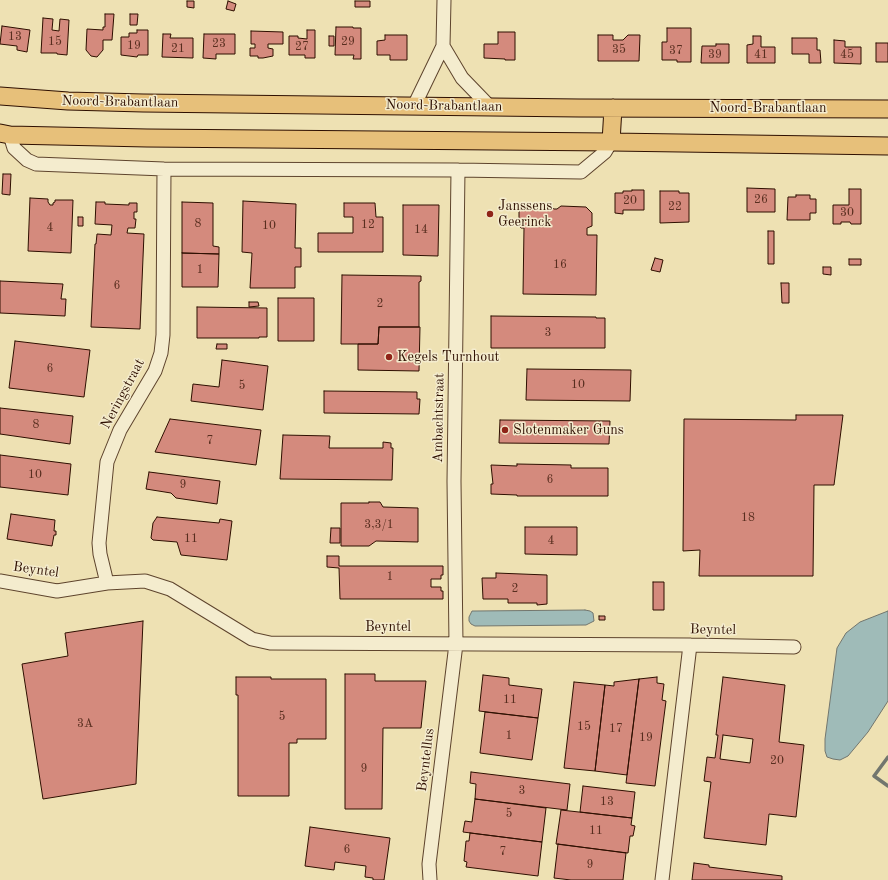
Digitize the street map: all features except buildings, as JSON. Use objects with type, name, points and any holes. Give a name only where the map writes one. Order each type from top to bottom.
[{"type":"main road","name":"Noord-Brabantlaan","points":[[0,96],[68,102],[128,103],[888,109]]},
{"type":"main road","points":[[611,142],[613,108]]},
{"type":"main road","points":[[5,134],[171,139],[611,142],[888,146]]},
{"type":"street","points":[[414,106],[443,46],[444,0]]},
{"type":"street","points":[[443,46],[462,78],[490,107]]},
{"type":"street","points":[[5,134],[14,148],[27,160],[36,164],[164,169],[581,172],[605,152],[611,142]]},
{"type":"street","name":"Neringstraat","points":[[107,583],[99,543],[107,462],[120,430],[156,371],[161,353],[163,335],[164,169]]},
{"type":"street","name":"Ambachtstraat","points":[[456,644],[454,481],[458,170]]},
{"type":"street","name":"Beyntel","points":[[0,581],[57,591],[107,583],[145,581],[170,589],[252,639],[270,643],[690,645],[794,648]]},
{"type":"street","name":"Beyntellus","points":[[430,880],[429,864],[456,644]]},
{"type":"street","points":[[662,880],[690,645]]},
{"type":"water","points":[[585,610],[593,613],[594,621],[586,625],[475,626],[469,621],[472,611]]},
{"type":"water","points":[[888,611],[888,701],[868,732],[848,756],[840,760],[827,757],[825,751],[825,739],[837,648],[846,633],[860,622]]},
{"type":"waterway","points":[[888,757],[874,776],[888,786]]},
{"type":"place","name":"Janssens Geerinck","points":[[490,214]]},
{"type":"place","name":"Kegels Turnhout","points":[[389,357]]},
{"type":"place","name":"Slotenmaker Guns","points":[[505,430]]}]
